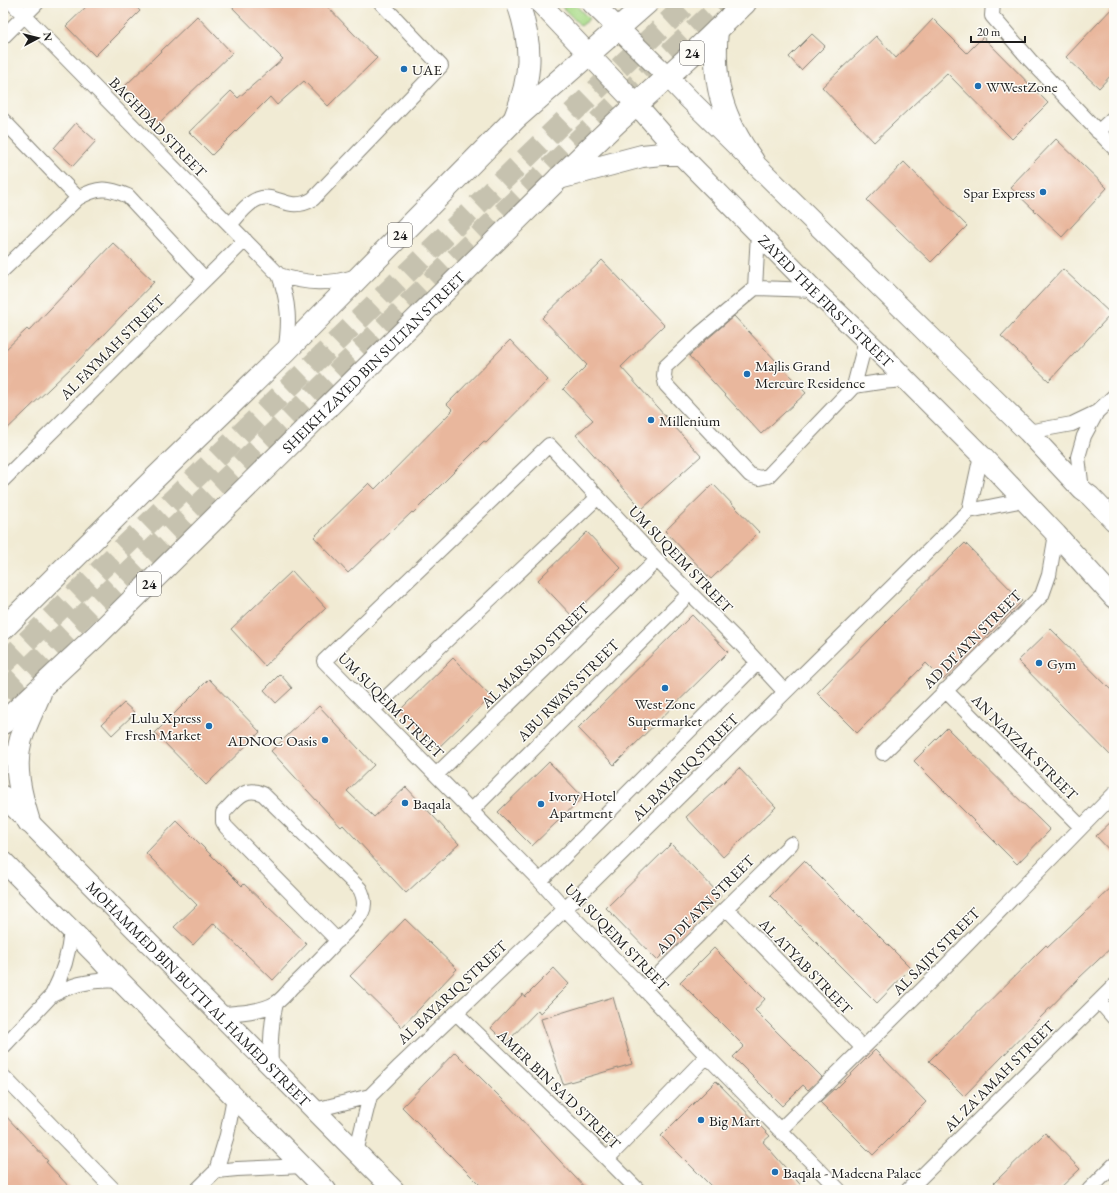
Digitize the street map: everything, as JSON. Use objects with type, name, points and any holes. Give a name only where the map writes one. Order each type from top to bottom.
[{"type":"main road","points":[[515,119],[523,98],[528,77],[529,55],[527,32],[518,3]]},
{"type":"main road","name":"ZAYED THE FIRST STREET","points":[[540,3],[636,104],[680,154],[814,290],[891,364],[981,455],[1114,598]]},
{"type":"main road","points":[[592,3],[1028,432],[1082,490],[1114,521]]},
{"type":"main road","name":"24","points":[[4,626],[285,352],[515,119],[647,3]]},
{"type":"main road","name":"SHEIKH ZAYED BIN SULTAN STREET","points":[[3,723],[43,687],[124,609],[558,179],[745,3]]},
{"type":"main road","points":[[716,30],[715,68],[722,102],[729,123],[740,143],[753,161]]},
{"type":"main road","points":[[558,179],[642,156],[680,154]]},
{"type":"main road","points":[[29,822],[19,783],[18,752],[21,739],[43,687]]},
{"type":"main road","name":"MOHAMMED BIN BUTTI AL HAMED STREET","points":[[3,796],[394,1190]]},
{"type":"main road","points":[[3,861],[326,1190]]},
{"type":"street","name":"BAGHDAD STREET","points":[[12,3],[280,275],[294,280],[320,283],[333,282],[359,276]]},
{"type":"street","points":[[3,37],[37,3]]},
{"type":"street","points":[[230,225],[251,203],[258,199],[272,198],[293,205],[300,205],[313,199],[441,66],[381,3]]},
{"type":"street","points":[[993,3],[992,16],[1030,60],[1114,148]]},
{"type":"street","points":[[1098,132],[1114,116]]},
{"type":"street","points":[[3,120],[78,198]]},
{"type":"street","points":[[3,270],[78,198],[90,192],[103,189],[116,191],[128,196],[205,279]]},
{"type":"street","points":[[754,288],[758,233]]},
{"type":"street","name":"AL FAYMAH STREET","points":[[3,480],[245,240]]},
{"type":"street","points":[[280,275],[287,304],[288,319],[288,333],[285,352]]},
{"type":"street","points":[[814,290],[754,288],[700,334],[665,367],[664,376],[666,386],[750,475],[759,478],[768,476],[854,386],[866,340]]},
{"type":"street","points":[[854,386],[906,380]]},
{"type":"street","points":[[1028,432],[1072,424],[1097,412],[1114,396]]},
{"type":"street","points":[[1082,490],[1078,457],[1084,436],[1097,412]]},
{"type":"street","name":"UM SUQEIM STREET","points":[[785,692],[758,662],[657,560],[548,445],[324,661],[436,774],[707,1056],[839,1190]]},
{"type":"street","points":[[981,455],[969,510],[1023,500]]},
{"type":"street","points":[[373,710],[598,497]]},
{"type":"street","name":"AL BAYARIQ STREET","points":[[370,1096],[565,909],[969,510]]},
{"type":"street","name":"AD DI'AYN STREET","points":[[883,752],[1042,595],[1049,575],[1056,534]]},
{"type":"street","name":"AL MARSAD STREET","points":[[436,774],[657,560]]},
{"type":"street","name":"ABU RWAYS STREET","points":[[471,811],[690,593]]},
{"type":"street","points":[[540,881],[758,662]]},
{"type":"street","name":"AN NAYZAK STREET","points":[[945,690],[1081,827]]},
{"type":"street","points":[[220,1014],[251,1011],[276,1003],[308,973],[338,941],[362,913],[364,907],[364,901],[360,889],[263,794],[252,790],[241,794],[223,813],[223,822],[226,827],[338,941]]},
{"type":"street","name":"AL SAJIY STREET","points":[[780,1130],[941,971],[1114,794]]},
{"type":"street","name":"AD DI'AYN STREET","points":[[644,989],[791,844]]},
{"type":"street","name":"AL ATYAB STREET","points":[[726,908],[863,1048]]},
{"type":"street","points":[[3,1047],[52,995],[65,964],[72,931]]},
{"type":"street","points":[[52,995],[70,986],[89,981],[120,981]]},
{"type":"street","name":"AL ZA'AMAH STREET","points":[[908,1190],[1114,986]]},
{"type":"street","points":[[1099,1001],[1114,1018]]},
{"type":"street","points":[[271,1066],[271,1030],[276,1003]]},
{"type":"street","name":"AMER BIN SA'D STREET","points":[[456,1013],[607,1158],[638,1190]]},
{"type":"street","points":[[607,1158],[707,1056]]},
{"type":"street","points":[[3,1076],[114,1190]]},
{"type":"street","points":[[197,1190],[216,1171],[234,1096]]},
{"type":"street","points":[[315,1110],[370,1096],[356,1152]]},
{"type":"street","points":[[1089,1190],[1114,1165]]},
{"type":"street","points":[[216,1171],[303,1166]]},
{"type":"green space","points":[[558,3],[574,3],[589,19],[581,26]]},
{"type":"building","points":[[90,3],[133,3],[140,11],[95,56],[66,26]]},
{"type":"building","points":[[228,3],[324,3],[377,58],[328,106],[304,81],[277,105],[270,97],[212,155],[189,132],[231,91],[238,98],[283,59]]},
{"type":"building","points":[[1114,6],[1114,72],[1099,88],[1066,57]]},
{"type":"building","points":[[197,16],[232,53],[159,123],[124,87]]},
{"type":"building","points":[[933,19],[967,53],[983,37],[1048,103],[1012,139],[947,73],[874,142],[822,87],[876,36],[896,58]]},
{"type":"building","points":[[812,34],[825,46],[801,70],[789,57]]},
{"type":"building","points":[[76,123],[96,141],[73,166],[54,148]]},
{"type":"building","points":[[1056,139],[1107,188],[1062,237],[1010,187]]},
{"type":"building","points":[[904,162],[967,226],[931,262],[867,200]]},
{"type":"building","points":[[113,243],[154,282],[75,364],[3,433],[3,352],[27,329],[29,331]]},
{"type":"building","points":[[602,260],[664,325],[621,367],[701,456],[642,509],[576,435],[593,420],[563,389],[587,365],[542,318]]},
{"type":"building","points":[[1063,269],[1111,314],[1049,381],[1001,336]]},
{"type":"building","name":"Majlis Grand Mercure Residence","points":[[734,316],[806,393],[761,434],[689,356]]},
{"type":"building","points":[[510,340],[548,380],[486,443],[484,442],[413,513],[412,512],[348,573],[314,537],[369,483],[375,489],[453,410],[447,404]]},
{"type":"building","points":[[713,484],[759,532],[711,579],[665,531]]},
{"type":"building","points":[[587,532],[621,568],[572,616],[538,580]]},
{"type":"building","points":[[965,543],[1022,601],[943,680],[926,663],[857,733],[817,693],[886,623],[885,622]]},
{"type":"building","points":[[292,571],[326,608],[265,666],[231,629]]},
{"type":"building","points":[[692,615],[728,652],[614,765],[578,728]]},
{"type":"building","points":[[1051,629],[1114,693],[1114,759],[1018,661]]},
{"type":"building","points":[[453,658],[491,697],[437,749],[400,710]]},
{"type":"building","points":[[280,674],[292,688],[276,703],[264,690]]},
{"type":"building","points":[[209,679],[260,732],[206,785],[155,733]]},
{"type":"building","points":[[124,703],[135,713],[112,735],[102,724]]},
{"type":"building","points":[[319,706],[374,765],[347,791],[374,817],[406,787],[459,844],[406,893],[343,825],[341,827],[271,751]]},
{"type":"building","points":[[947,728],[1050,830],[1017,864],[914,761]]},
{"type":"building","name":"Ivory Hotel Apartment","points":[[549,762],[583,797],[532,846],[498,812]]},
{"type":"building","points":[[739,768],[776,807],[723,857],[686,817]]},
{"type":"building","points":[[1114,819],[1114,855],[1096,836]]},
{"type":"building","points":[[177,821],[242,886],[244,884],[307,944],[273,980],[214,923],[193,945],[174,927],[197,905],[146,853]]},
{"type":"building","points":[[671,844],[721,896],[657,960],[606,908]]},
{"type":"building","points":[[804,861],[911,968],[877,1003],[770,896]]},
{"type":"building","points":[[1114,885],[1114,945],[1079,978],[964,1096],[929,1061],[1046,945],[1048,947]]},
{"type":"building","points":[[405,919],[457,969],[402,1027],[350,976]]},
{"type":"building","points":[[714,948],[765,999],[755,1010],[822,1077],[808,1090],[803,1085],[782,1106],[733,1057],[744,1046],[680,982]]},
{"type":"building","points":[[554,968],[569,984],[540,1013],[538,1010],[506,1043],[491,1028],[523,994],[525,997]]},
{"type":"building","points":[[613,997],[632,1064],[563,1084],[541,1019]]},
{"type":"building","points":[[875,1050],[926,1102],[873,1155],[820,1102],[834,1089],[835,1090]]},
{"type":"building","points":[[455,1052],[506,1103],[587,1190],[485,1190],[402,1107]]},
{"type":"building","points":[[716,1081],[770,1136],[763,1142],[805,1190],[715,1190],[661,1136]]},
{"type":"building","points":[[3,1113],[48,1161],[46,1162],[72,1190],[3,1190]]},
{"type":"building","points":[[1045,1133],[1080,1169],[1058,1190],[1001,1190],[994,1183]]},
{"type":"tunnel","points":[[3,664],[624,63],[688,3]]},
{"type":"tunnel","points":[[3,693],[723,3]]},
{"type":"place","name":"UAE","points":[[404,69]]},
{"type":"place","name":"WWestZone","points":[[978,86]]},
{"type":"place","name":"Spar Express","points":[[1043,192]]},
{"type":"place","name":"Majlis Grand Mercure Residence","points":[[747,374]]},
{"type":"place","name":"Millenium","points":[[651,420]]},
{"type":"place","name":"Gym","points":[[1039,663]]},
{"type":"place","name":"West Zone Supermarket","points":[[665,688]]},
{"type":"place","name":"Lulu Xpress Fresh Market","points":[[209,726]]},
{"type":"place","name":"ADNOC Oasis","points":[[325,740]]},
{"type":"place","name":"Baqala","points":[[405,803]]},
{"type":"place","name":"Ivory Hotel Apartment","points":[[541,804]]},
{"type":"place","name":"Big Mart","points":[[701,1120]]},
{"type":"place","name":"Baqala - Madeena Palace","points":[[775,1172]]}]
